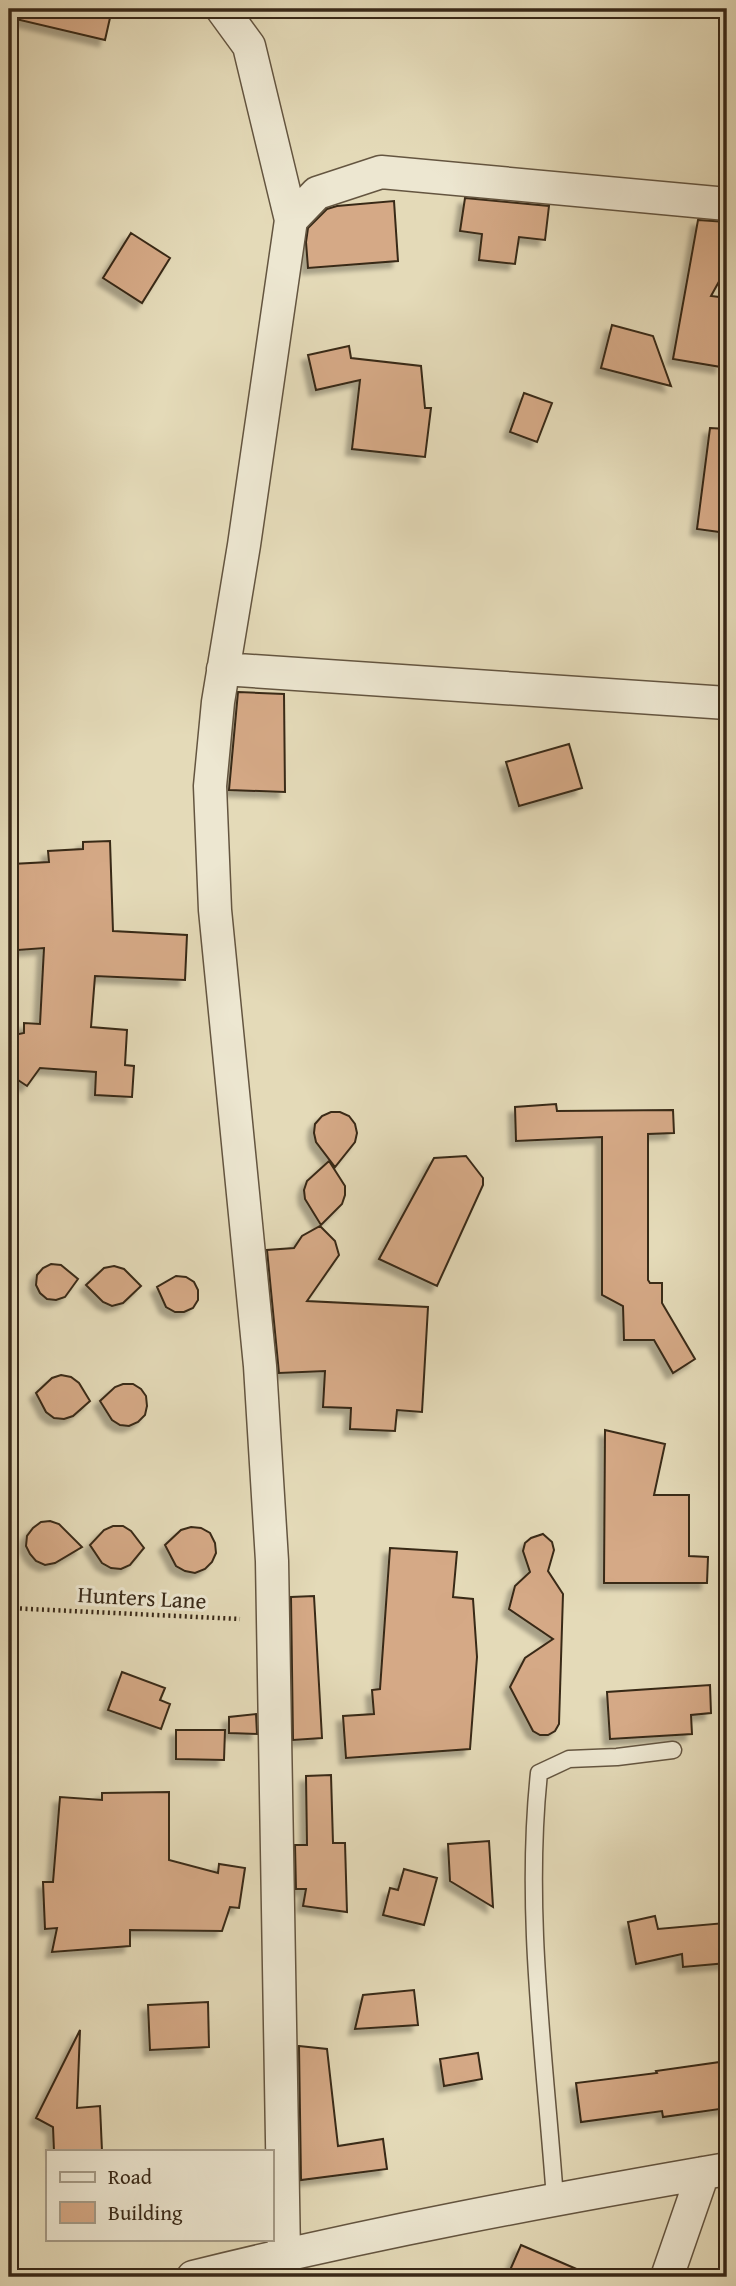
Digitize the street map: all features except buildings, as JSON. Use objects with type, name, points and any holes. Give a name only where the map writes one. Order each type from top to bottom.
[{"type":"street","points":[[222,9],[249,46],[291,220],[244,545],[223,669],[210,786],[215,910],[260,1366],[272,1561],[284,2255]]},
{"type":"street","points":[[291,220],[317,193],[381,172],[727,204]]},
{"type":"street","points":[[223,669],[727,703]]},
{"type":"street","points":[[193,2277],[284,2255],[555,2199],[715,2171]]},
{"type":"street","points":[[667,2277],[715,2171]]},
{"type":"lane","points":[[555,2199],[535,1938],[536,1808],[539,1773],[569,1759],[617,1757],[673,1749]]},
{"type":"path","name":"Hunters Lane","points":[[9,1608],[273,1621]]}]
